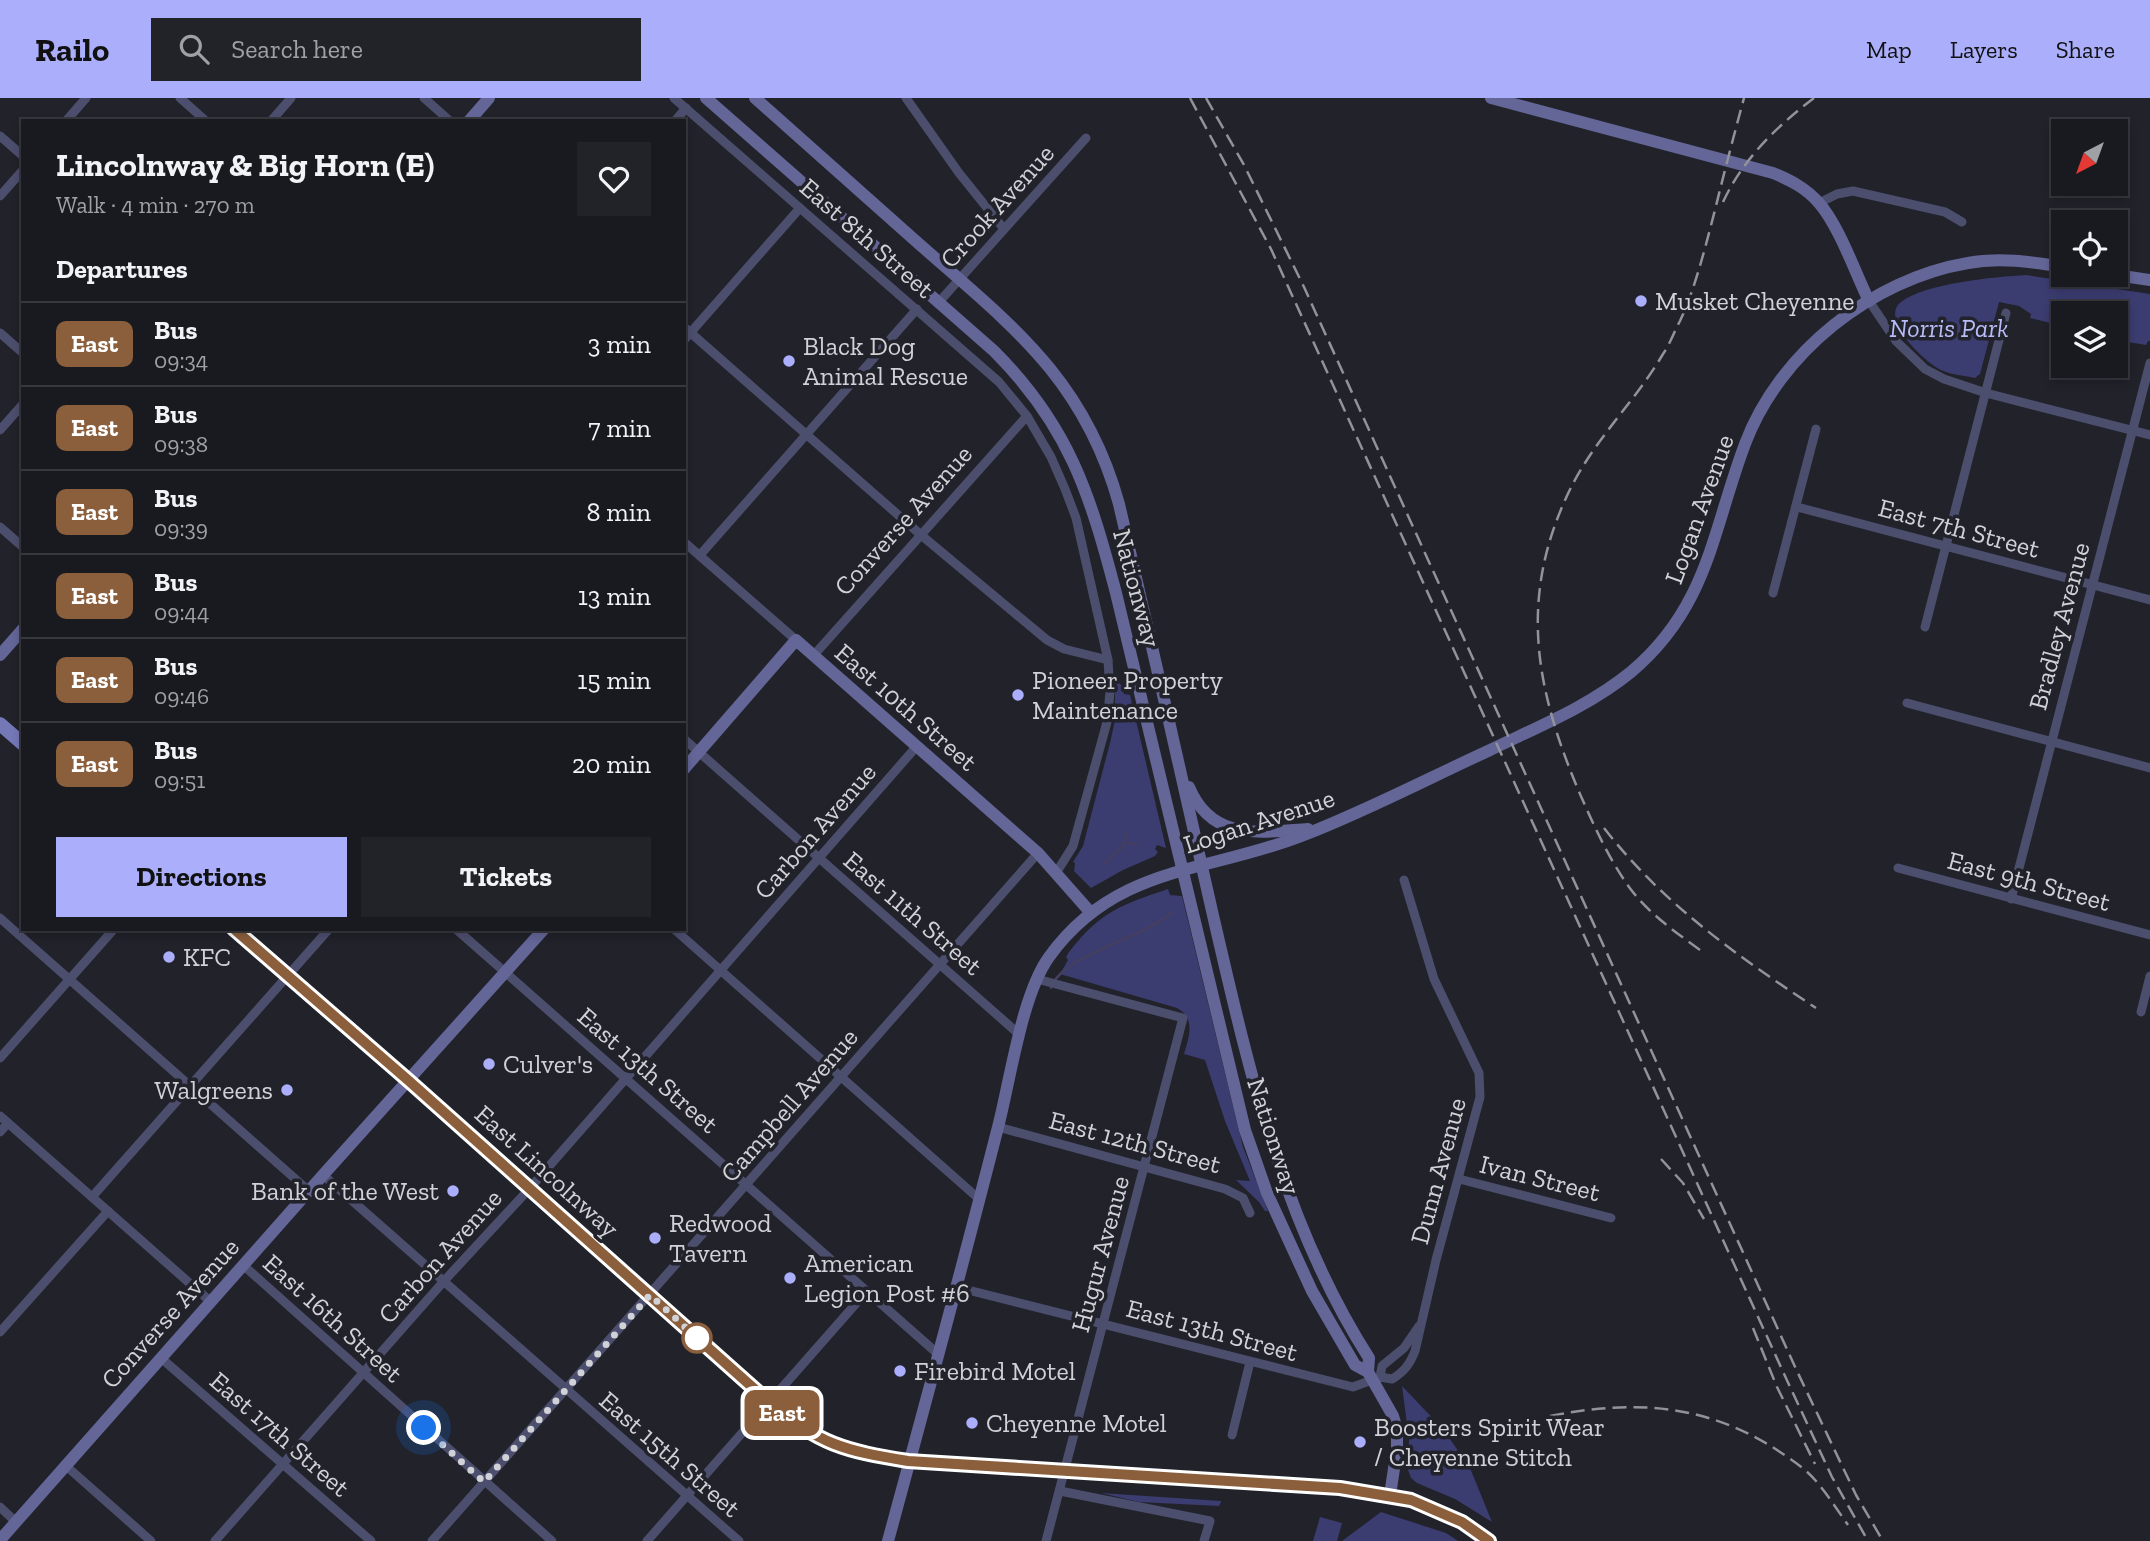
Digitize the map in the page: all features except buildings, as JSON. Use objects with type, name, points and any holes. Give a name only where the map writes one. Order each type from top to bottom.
[{"type":"main road","points":[[471,119],[489,98]]},
{"type":"main road","name":"Nationway","points":[[706,98],[994,351],[1025,384],[1051,419],[1075,464],[1097,526],[1116,593],[1239,1107],[1260,1177],[1320,1306],[1355,1365],[1374,1377]]},
{"type":"main road","name":"Nationway","points":[[755,98],[959,279],[1041,356],[1073,397],[1091,428],[1119,504],[1246,1057],[1274,1155],[1316,1259],[1340,1310],[1369,1359],[1397,1430],[1390,1495]]},
{"type":"main road","points":[[1491,98],[1773,173],[1803,189],[1819,203],[1830,218],[1870,300]]},
{"type":"main road","name":"Logan Avenue","points":[[888,1541],[1020,1035],[1037,979],[1046,961],[1063,939],[1091,913],[1131,887],[1272,846],[1319,829],[1594,700],[1649,655],[1686,610],[1704,570],[1745,443],[1757,416],[1771,392],[1810,347],[1870,300],[1920,276],[1969,262],[2019,260],[2051,265]]},
{"type":"main road","points":[[2128,277],[2150,280]]},
{"type":"main road","points":[[0,655],[21,631]]},
{"type":"main road","points":[[686,767],[796,640]]},
{"type":"main road","name":"East 10th Street","points":[[796,640],[1038,853],[1091,913]]},
{"type":"main road","points":[[0,724],[21,742]]},
{"type":"main road","points":[[1175,754],[1194,798],[1206,813],[1223,825],[1243,832],[1319,829]]},
{"type":"main road","name":"East Lincolnway","points":[[236,931],[769,1402],[793,1422],[822,1440],[859,1453],[908,1461],[1340,1488],[1390,1495],[1442,1512],[1489,1541]]},
{"type":"main road","name":"Converse Avenue","points":[[0,1540],[542,931]]},
{"type":"street","points":[[68,119],[86,98]]},
{"type":"street","points":[[180,98],[204,119]]},
{"type":"street","points":[[273,119],[291,98]]},
{"type":"street","points":[[424,98],[448,119]]},
{"type":"street","name":"East 8th Street","points":[[674,98],[999,382],[1027,416]]},
{"type":"street","points":[[906,98],[1004,229]]},
{"type":"street","points":[[676,119],[685,108]]},
{"type":"street","points":[[0,136],[21,154]]},
{"type":"street","name":"Crook Avenue","points":[[939,302],[1086,138]]},
{"type":"street","points":[[0,196],[21,172]]},
{"type":"street","points":[[1819,203],[1837,194],[1853,191],[1945,212],[1962,222]]},
{"type":"street","points":[[800,208],[686,333],[920,535],[1047,640],[1064,649],[1108,660]]},
{"type":"street","points":[[1870,300],[1896,341],[1925,369],[1944,379],[1986,393],[2150,435]]},
{"type":"street","points":[[700,555],[917,309]]},
{"type":"street","points":[[1925,627],[2006,313]]},
{"type":"street","points":[[0,333],[21,351]]},
{"type":"street","name":"Bradley Avenue","points":[[2011,899],[2150,363]]},
{"type":"street","points":[[0,430],[21,406]]},
{"type":"street","points":[[1027,416],[1051,457],[1076,518],[1108,660],[1110,692],[1107,722],[1073,846],[1056,873]]},
{"type":"street","name":"Converse Avenue","points":[[814,655],[1027,416]]},
{"type":"street","points":[[1773,593],[1816,429]]},
{"type":"street","name":"East 7th Street","points":[[1797,507],[2150,600]]},
{"type":"street","points":[[0,527],[21,545]]},
{"type":"street","name":"East 10th Street","points":[[686,544],[796,640]]},
{"type":"street","points":[[1907,703],[2150,768]]},
{"type":"street","name":"East 11th Street","points":[[686,741],[1020,1035]]},
{"type":"street","name":"Carbon Avenue","points":[[215,1541],[444,1281],[530,1188],[917,746]]},
{"type":"street","name":"Campbell Avenue","points":[[432,1541],[1038,853]]},
{"type":"street","name":"East 9th Street","points":[[1898,867],[2150,935]]},
{"type":"street","name":"Dunn Avenue","points":[[1374,1377],[1392,1379],[1407,1368],[1415,1350],[1479,1103],[1479,1073],[1434,979],[1404,880]]},
{"type":"street","points":[[0,918],[309,1191]]},
{"type":"street","points":[[0,1058],[112,931]]},
{"type":"street","points":[[92,1197],[327,931]]},
{"type":"street","name":"East 13th Street","points":[[458,931],[938,1354]]},
{"type":"street","points":[[676,931],[979,1199]]},
{"type":"street","points":[[2141,1012],[2150,976]]},
{"type":"street","name":"Hugur Avenue","points":[[1037,979],[1183,1018],[1046,1541]]},
{"type":"street","points":[[0,1116],[211,1302]]},
{"type":"street","points":[[0,1132],[8,1123]]},
{"type":"street","name":"East 12th Street","points":[[998,1127],[1145,1165],[1238,1194],[1250,1213]]},
{"type":"street","name":"East 15th Street","points":[[323,1175],[739,1541]]},
{"type":"street","name":"Ivan Street","points":[[1458,1179],[1611,1218]]},
{"type":"street","points":[[0,1332],[108,1211]]},
{"type":"street","name":"East 16th Street","points":[[243,1265],[552,1541]]},
{"type":"street","name":"East 13th Street","points":[[956,1287],[1347,1387],[1362,1386],[1374,1377]]},
{"type":"street","points":[[647,1541],[867,1291]]},
{"type":"street","points":[[1374,1377],[1382,1366],[1404,1349],[1422,1323]]},
{"type":"street","name":"East 17th Street","points":[[161,1358],[371,1541]]},
{"type":"street","points":[[1232,1435],[1250,1362]]},
{"type":"street","points":[[65,1465],[151,1541]]},
{"type":"street","points":[[1060,1491],[1210,1521],[1204,1541]]},
{"type":"street","points":[[0,1507],[16,1522]]},
{"type":"green space","name":"Norris Park","points":[[2026,275],[2051,279],[2051,287],[2104,287],[2150,294],[2150,341],[2146,345],[2128,342],[2128,301],[2051,301],[2051,323],[2030,318],[2031,314],[2019,306],[1999,302],[1980,374],[1975,378],[1948,373],[1932,365],[1899,329],[1896,309],[1912,295],[1961,282]]},
{"type":"green space","points":[[1118,682],[1124,694],[1130,695],[1166,848],[1157,845],[1155,849],[1158,852],[1155,856],[1091,888],[1074,871],[1073,862],[1083,846],[1110,743],[1115,720],[1115,683]]},
{"type":"green space","points":[[1168,889],[1170,895],[1182,896],[1243,1147],[1268,1211],[1236,1180],[1250,1181],[1225,1121],[1205,1060],[1184,1054],[1190,1028],[1183,1012],[1060,974],[1068,960],[1066,957],[1069,952],[1102,918],[1124,905]]},
{"type":"green space","points":[[1402,1386],[1443,1429],[1470,1468],[1492,1522],[1455,1499],[1411,1478],[1408,1470],[1409,1439]]},
{"type":"green space","points":[[1101,1493],[1221,1502],[1219,1506],[1139,1502]]},
{"type":"green space","points":[[1381,1512],[1446,1533],[1458,1541],[1342,1541]]},
{"type":"green space","points":[[1320,1517],[1342,1523],[1337,1541],[1313,1541]]},
{"type":"waterway","points":[[1105,864],[1123,846],[1127,833]]},
{"type":"waterway","points":[[1125,843],[1137,844]]},
{"type":"waterway","points":[[1051,988],[1058,976],[1070,966],[1142,931],[1172,912]]},
{"type":"railway","points":[[1190,98],[1271,249],[1785,1376],[1832,1477],[1868,1541]]},
{"type":"railway","points":[[1206,98],[1244,165],[1304,287],[1796,1369],[1856,1495],[1883,1541]]},
{"type":"railway","points":[[1700,950],[1662,921],[1636,896],[1596,830],[1565,757],[1553,720],[1539,648],[1538,611],[1542,574],[1551,537],[1566,498],[1587,459],[1651,373],[1686,308],[1704,253],[1744,98]]},
{"type":"railway","points":[[1723,202],[1740,172],[1762,144],[1814,98]]},
{"type":"railway","points":[[1604,828],[1650,880],[1702,927],[1816,1008]]},
{"type":"railway","points":[[1661,1159],[1683,1183],[1704,1219]]},
{"type":"railway","points":[[1753,1328],[1777,1387],[1815,1464]]},
{"type":"railway","points":[[1550,1416],[1638,1407],[1666,1409],[1720,1422],[1747,1433],[1801,1467],[1820,1486],[1848,1525]]},
{"type":"bus line","name":"East","points":[[236,931],[769,1402],[805,1431],[822,1440],[859,1453],[908,1461],[1340,1488],[1390,1495],[1442,1512],[1489,1541]]},
{"type":"place","name":"Musket Cheyenne","points":[[1641,301]]},
{"type":"place","name":"Black Dog Animal Rescue","points":[[789,361]]},
{"type":"place","name":"Pioneer Property Maintenance","points":[[1018,695]]},
{"type":"place","name":"KFC","points":[[169,957]]},
{"type":"place","name":"Culver's","points":[[489,1064]]},
{"type":"place","name":"Walgreens","points":[[287,1090]]},
{"type":"place","name":"Bank of the West","points":[[453,1191]]},
{"type":"place","name":"Redwood Tavern","points":[[655,1238]]},
{"type":"place","name":"American Legion Post #6","points":[[790,1278]]},
{"type":"place","name":"Firebird Motel","points":[[900,1371]]},
{"type":"place","name":"Cheyenne Motel","points":[[972,1423]]},
{"type":"place","name":"Boosters Spirit Wear / Cheyenne Stitch","points":[[1360,1442]]},
{"type":"route","points":[[424,1428],[484,1482],[650,1295],[697,1338]]}]
